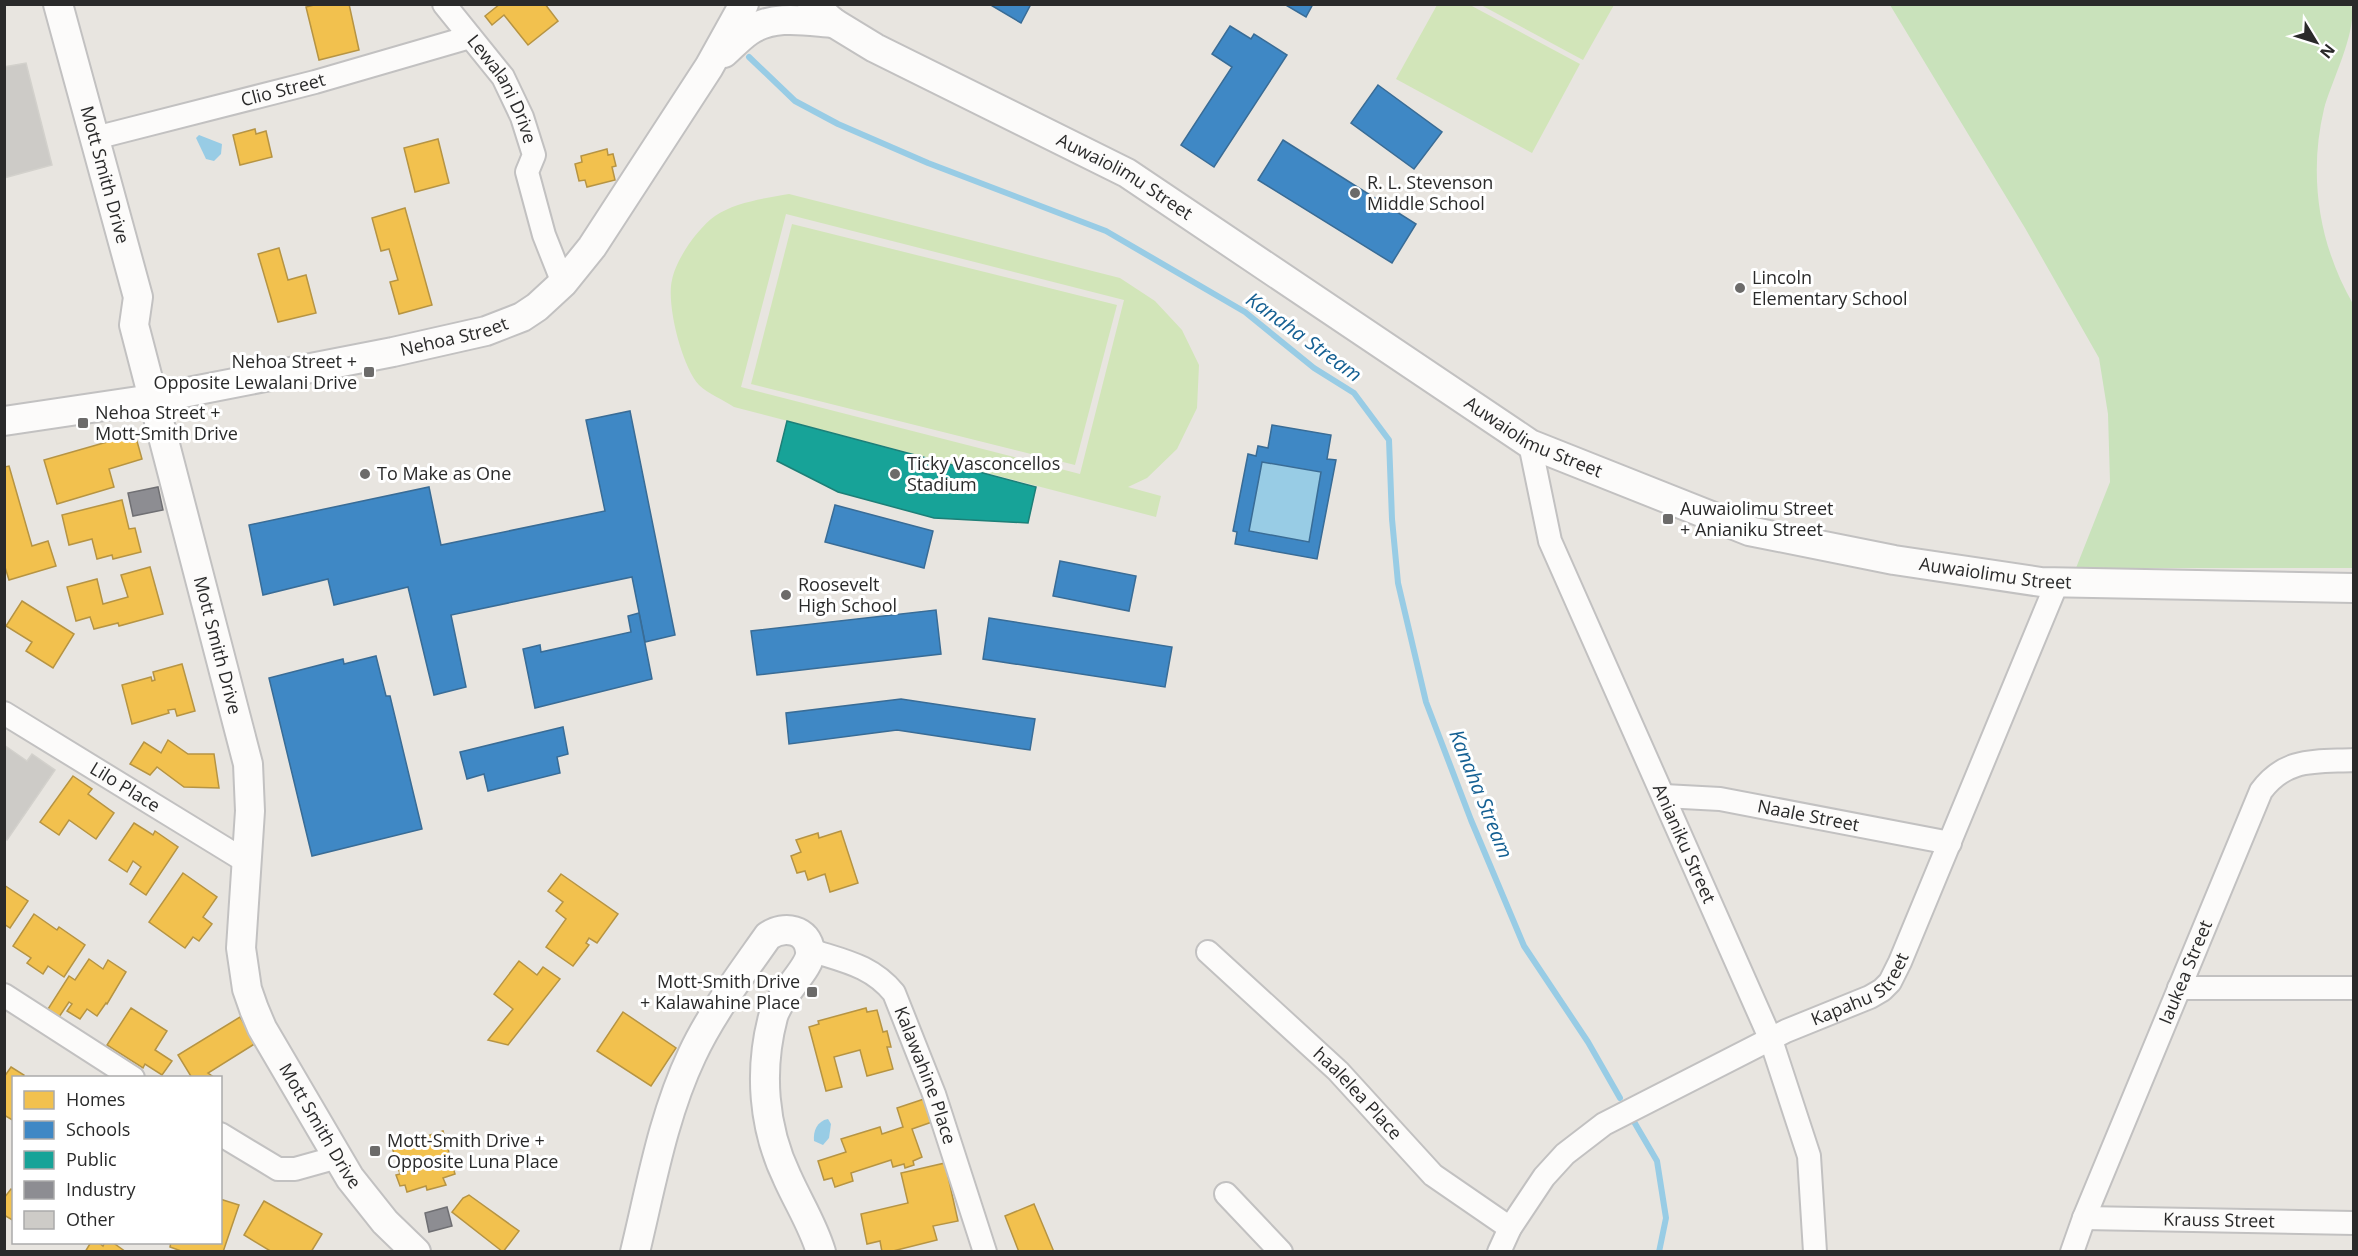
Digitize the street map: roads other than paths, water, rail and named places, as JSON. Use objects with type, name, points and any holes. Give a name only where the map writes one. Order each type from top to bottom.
[{"type":"street","name":"Mott Smith Drive","points":[[58,4],[138,297],[134,325],[243,742],[250,786],[241,948],[247,989],[262,1028],[338,1157],[367,1201],[385,1222],[416,1251]]},
{"type":"street","name":"Lewalani Drive","points":[[444,4],[503,77],[522,117],[534,155],[527,172],[544,235],[563,284]]},
{"type":"street","name":"Nehoa Street","points":[[4,421],[152,399],[393,351],[486,330],[522,317],[563,284],[616,212],[709,67],[744,4]]},
{"type":"street","name":"Auwaiolimu Street","points":[[812,4],[834,23],[875,48],[1127,173],[1530,444],[1749,531],[1894,560],[2057,583],[2354,588]]},
{"type":"street","points":[[709,67],[743,36],[759,26],[784,20],[834,23]]},
{"type":"street","name":"Clio Street","points":[[95,138],[323,80],[470,36]]},
{"type":"street","name":"Anianiku Street","points":[[1530,444],[1550,541],[1772,1040],[1809,1156],[1815,1251]]},
{"type":"street","name":"Kapahu Street","points":[[1500,1251],[1510,1228],[1531,1194],[1565,1154],[1604,1124],[1786,1031],[1863,1000],[1886,986],[1900,962],[2057,583]]},
{"type":"street","name":"Lilo Place","points":[[4,713],[247,862]]},
{"type":"street","name":"Iaukea Street","points":[[2072,1251],[2256,802],[2268,781],[2277,772],[2298,763],[2354,760]]},
{"type":"street","name":"Naale Street","points":[[1664,796],[1720,799],[1950,843]]},
{"type":"street","points":[[635,1251],[676,1095],[703,1034],[768,936],[782,929],[790,929],[804,937],[810,950],[807,965],[783,994],[773,1015],[766,1047],[765,1093],[769,1126],[778,1157],[821,1251]]},
{"type":"street","name":"Kalawahine Place","points":[[810,950],[867,969],[885,982],[894,993],[934,1094],[985,1251]]},
{"type":"street","name":"haalelea Place","points":[[1208,952],[1338,1071],[1433,1175],[1510,1228]]},
{"type":"street","points":[[2179,988],[2354,988]]},
{"type":"street","points":[[4,995],[131,1076]]},
{"type":"street","points":[[222,1135],[278,1169],[295,1169],[338,1157]]},
{"type":"street","points":[[1226,1194],[1281,1251]]},
{"type":"street","name":"Krauss Street","points":[[2084,1218],[2354,1223]]},
{"type":"water","points":[[199,135],[222,144],[221,154],[214,161],[206,159],[196,138]]},
{"type":"water","points":[[1262,462],[1321,472],[1309,542],[1249,531]]},
{"type":"water","points":[[828,1119],[831,1124],[829,1138],[823,1145],[814,1141],[814,1134],[818,1124]]},
{"type":"waterway","name":"Kanaha Stream","points":[[749,57],[795,101],[838,124],[928,163],[1106,231],[1245,312],[1314,368],[1354,393],[1389,440],[1392,519],[1398,583],[1426,702],[1471,820],[1524,946],[1588,1042],[1620,1098]]},
{"type":"waterway","name":"Kanaha Stream","points":[[1633,1120],[1657,1161],[1666,1218],[1659,1252]]},
{"type":"place","name":"R. L. Stevenson Middle School","points":[[1355,193]]},
{"type":"place","name":"Lincoln Elementary School","points":[[1740,288]]},
{"type":"place","name":"Nehoa Street + Opposite Lewalani Drive","points":[[369,372]]},
{"type":"place","name":"Nehoa Street + Mott-Smith Drive","points":[[83,423]]},
{"type":"place","name":"To Make as One","points":[[365,474]]},
{"type":"place","name":"Ticky Vasconcellos Stadium","points":[[895,474]]},
{"type":"place","name":"Auwaiolimu Street + Anianiku Street","points":[[1668,519]]},
{"type":"place","name":"Roosevelt High School","points":[[786,595]]},
{"type":"place","name":"Mott-Smith Drive + Kalawahine Place","points":[[812,992]]},
{"type":"place","name":"Mott-Smith Drive + Opposite Luna Place","points":[[375,1151]]}]
